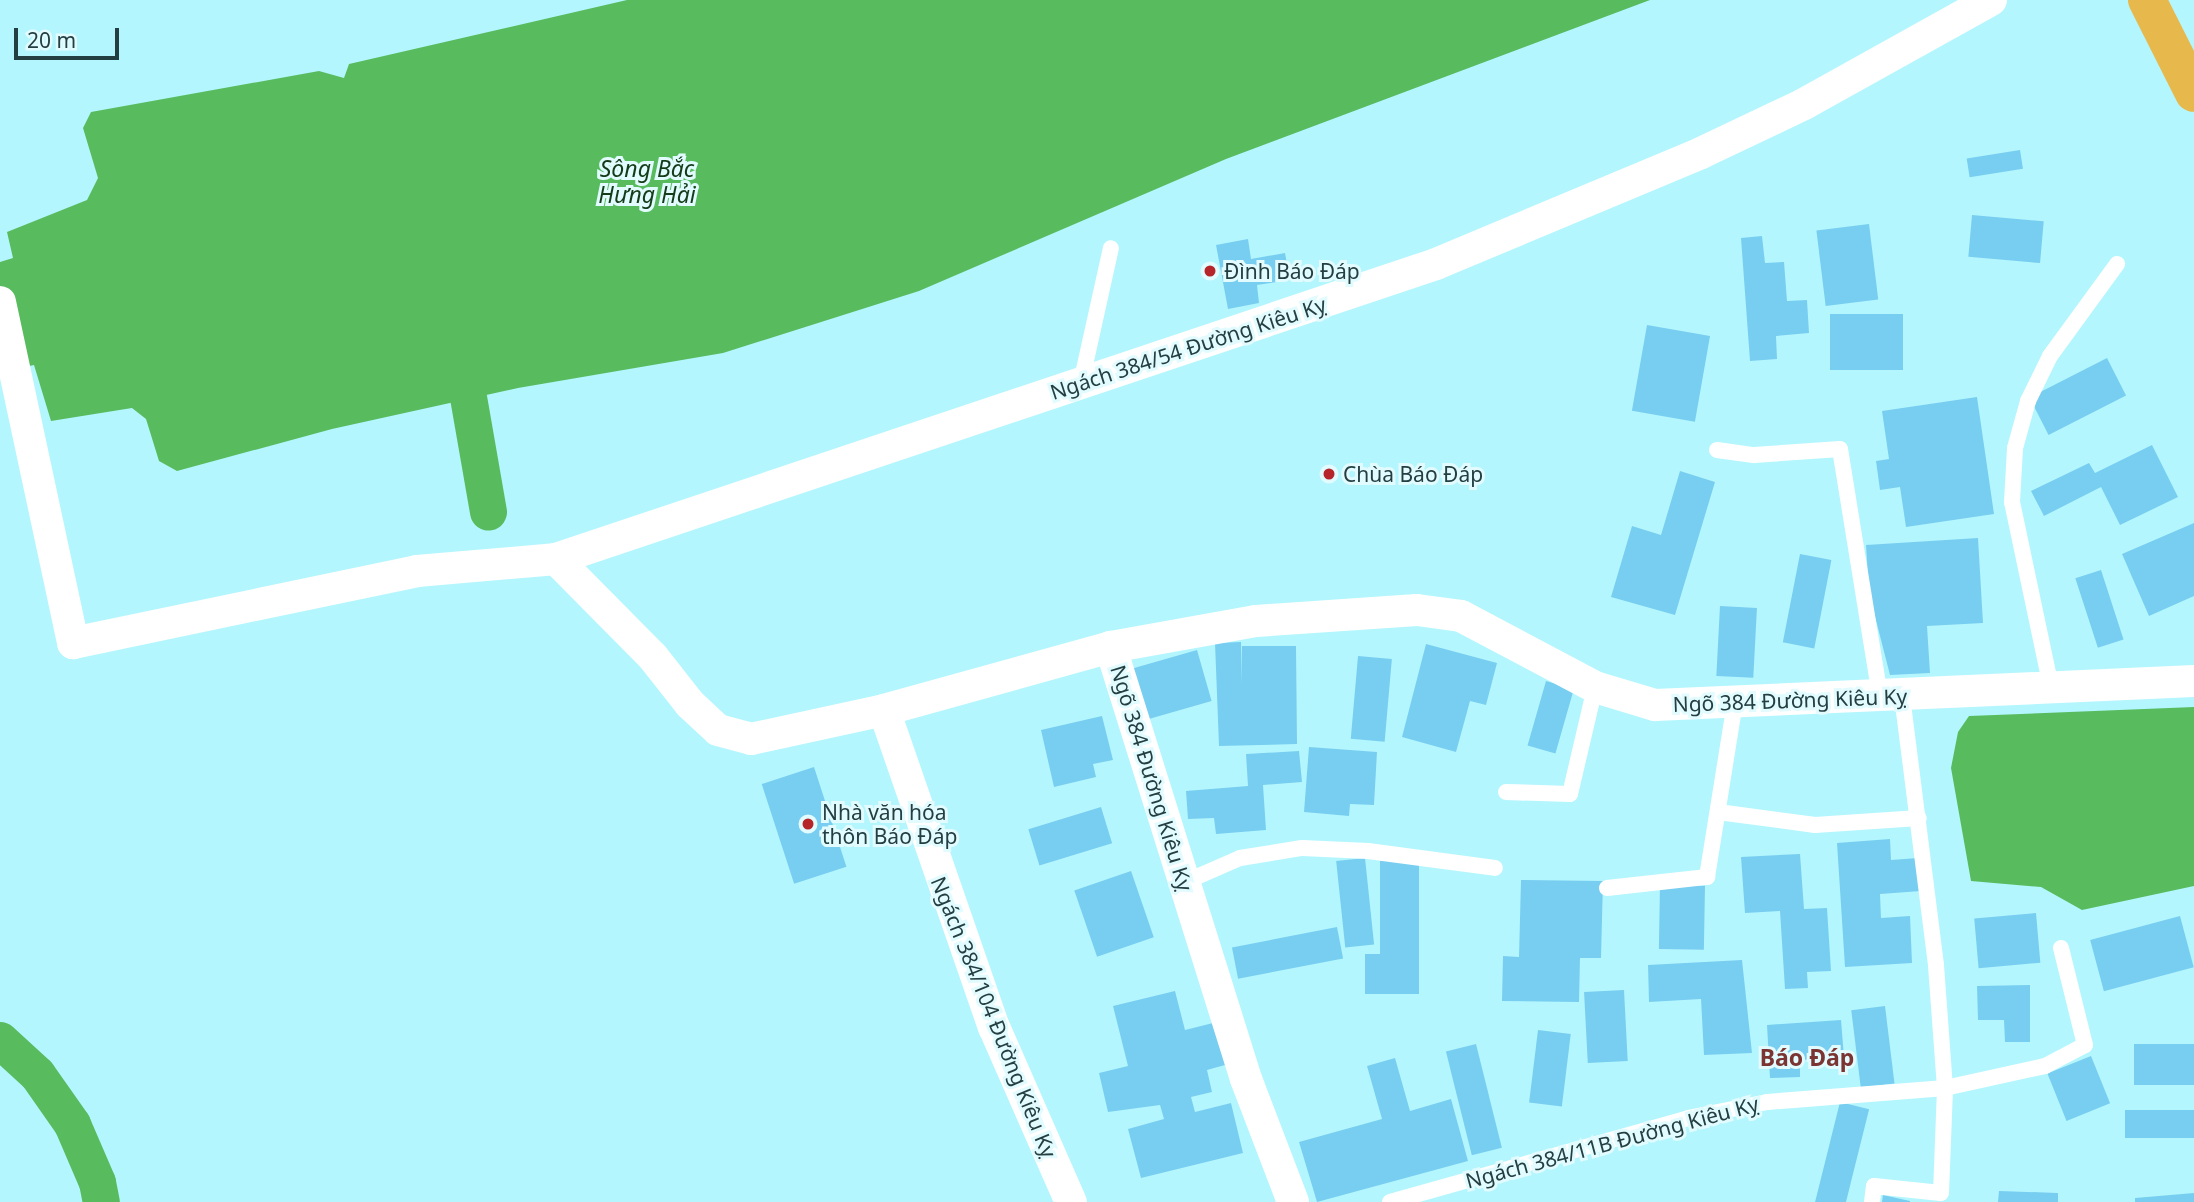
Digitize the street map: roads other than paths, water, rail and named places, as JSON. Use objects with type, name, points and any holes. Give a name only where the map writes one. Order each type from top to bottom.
[{"type":"highway","points":[[2147,0],[2194,93]]},
{"type":"street","name":"Ngách 384/54 Đường Kiêu Kỵ","points":[[0,302],[73,643],[417,571],[556,559],[1436,264],[1701,153],[1804,104],[1991,0]]},
{"type":"street","points":[[556,559],[718,730],[751,739],[884,710],[1111,647]]},
{"type":"street","name":"Ngõ 384 Đường Kiêu Kỵ","points":[[1293,1202],[1246,1079],[1111,647],[1256,621],[1439,612],[1461,616],[1595,687],[1655,705],[2194,681]]},
{"type":"street","name":"Ngách 384/104 Đường Kiêu Kỵ","points":[[884,710],[993,1027],[1071,1202]]},
{"type":"lane","points":[[1081,383],[1111,248]]},
{"type":"lane","points":[[2051,687],[2012,502],[2015,448],[2028,401],[2050,356],[2117,264]]},
{"type":"lane","points":[[1717,450],[1754,455],[1840,449],[1919,818],[1945,1088],[1941,1194],[1874,1186],[1872,1202]]},
{"type":"lane","points":[[1506,792],[1570,794],[1595,687]]},
{"type":"lane","points":[[1607,888],[1707,877],[1735,703]]},
{"type":"lane","points":[[1718,812],[1815,825],[1919,818]]},
{"type":"lane","points":[[1185,883],[1240,858],[1302,848],[1367,851],[1496,868]]},
{"type":"lane","name":"Ngách 384/11B Đường Kiêu Kỵ","points":[[1390,1202],[1688,1118],[1767,1102],[1945,1088],[2045,1066],[2085,1045],[2061,948]]},
{"type":"water","name":"Sông Bắc Hưng Hải","points":[[627,0],[1650,0],[1226,159],[919,291],[723,353],[518,388],[332,429],[177,471],[159,461],[146,419],[132,408],[51,421],[34,365],[0,372],[0,262],[13,258],[7,232],[87,200],[98,178],[83,128],[91,112],[319,71],[344,78],[349,64]]},
{"type":"water","points":[[2194,707],[2194,886],[2082,910],[2041,887],[1971,881],[1951,768],[1958,732],[1969,716]]},
{"type":"waterway","points":[[460,351],[488,512]]},
{"type":"waterway","points":[[0,1040],[37,1074],[72,1124],[97,1182],[101,1202]]},
{"type":"place","name":"Đình Báo Đáp","points":[[1210,271]]},
{"type":"place","name":"Chùa Báo Đáp","points":[[1329,474]]},
{"type":"place","name":"Nhà văn hóa thôn Báo Đáp","points":[[808,824]]},
{"type":"district","name":"Báo Đáp","points":[[1807,1057]]}]
